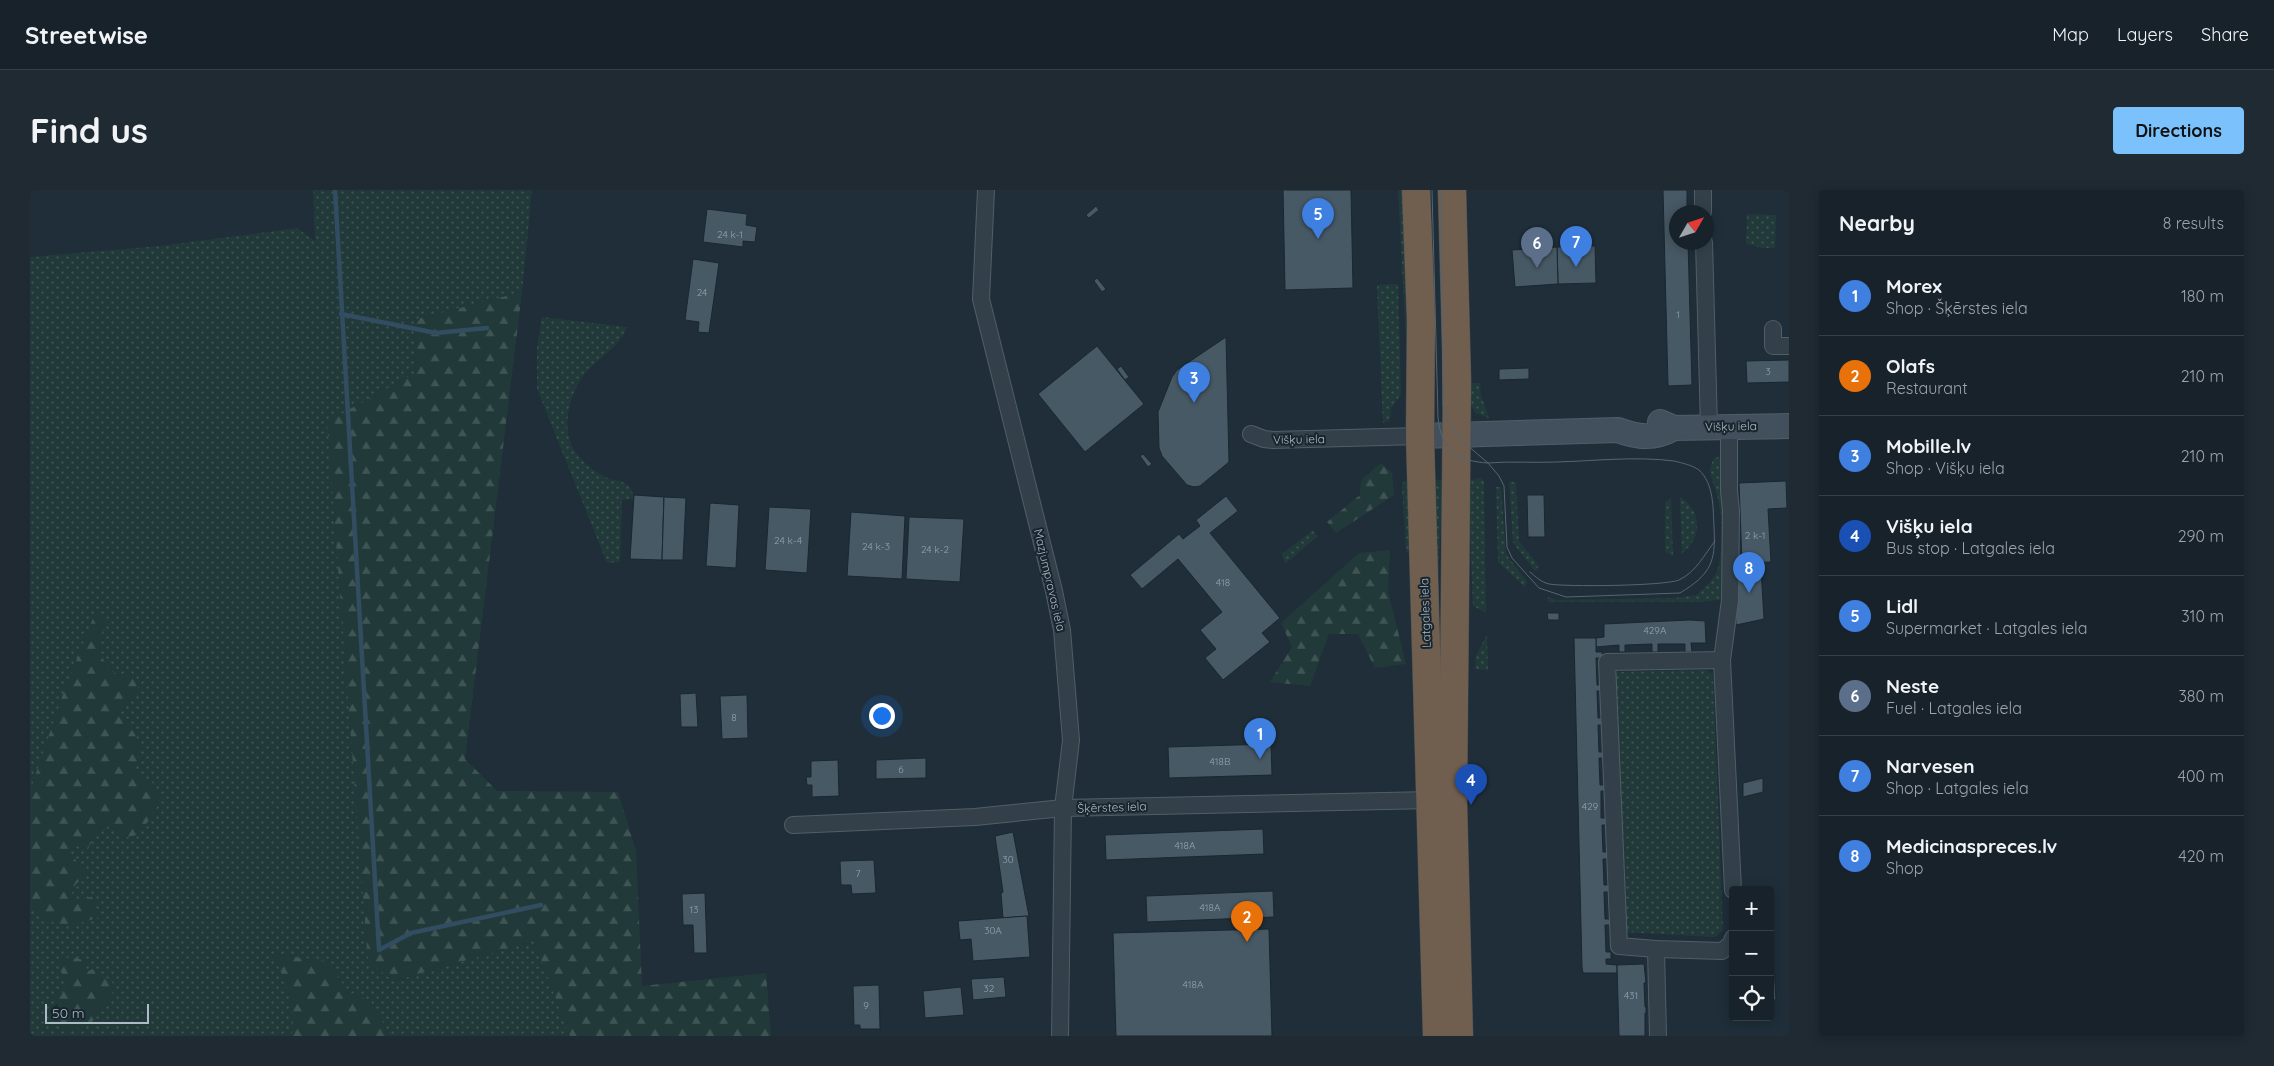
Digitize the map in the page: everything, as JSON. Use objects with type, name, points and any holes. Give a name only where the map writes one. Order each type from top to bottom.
[{"type":"highway","name":"Latgales iela","points":[[1416,190],[1421,320],[1420,436],[1437,1036]]},
{"type":"highway","points":[[1452,190],[1457,381],[1454,801],[1459,1036]]},
{"type":"street","name":"Mazjumpravas iela","points":[[986,190],[981,299],[1062,630],[1071,740],[1063,808],[1060,1036]]},
{"type":"street","points":[[1703,190],[1703,205]]},
{"type":"street","points":[[1705,250],[1719,427],[1730,600],[1722,660],[1733,886]]},
{"type":"street","points":[[1773,329],[1774,346],[1789,346]]},
{"type":"street","name":"Višķu iela","points":[[1251,434],[1273,440],[1618,430],[1630,423],[1646,422],[1658,422],[1674,428],[1789,426]]},
{"type":"street","points":[[1722,660],[1607,662],[1619,946],[1656,949],[1722,950],[1729,945]]},
{"type":"street","name":"Šķērstes iela","points":[[793,825],[975,817],[1063,808],[1431,800]]},
{"type":"street","points":[[1656,949],[1658,1036]]},
{"type":"green space","points":[[313,190],[532,190],[522,292],[414,320],[416,372],[394,981],[534,941],[570,1036],[387,1036],[388,1032],[371,1002],[349,992],[325,961],[273,954],[286,982],[294,1020],[292,1036],[30,1036],[30,257],[160,246],[297,228],[315,241]]},
{"type":"green space","points":[[1398,190],[1404,190],[1409,245],[1408,377]]},
{"type":"green space","points":[[1747,214],[1776,215],[1775,248],[1762,248],[1746,244]]},
{"type":"green space","points":[[1398,284],[1401,394],[1391,409],[1390,421],[1383,423],[1377,285]]},
{"type":"green space","points":[[522,292],[465,759],[497,791],[618,792],[636,851],[642,986],[766,973],[771,1036],[570,1036],[534,941],[393,981],[368,961],[327,422],[416,372],[414,320]]},
{"type":"green space","points":[[542,317],[627,327],[614,347],[579,382],[569,408],[567,426],[571,444],[582,460],[604,476],[627,484],[632,492],[633,499],[622,500],[620,562],[607,563],[537,389],[537,348]]},
{"type":"green space","points":[[1480,383],[1481,395],[1489,418],[1475,413],[1470,403],[1467,384]]},
{"type":"green space","points":[[1715,457],[1722,458],[1727,599],[1699,602],[1548,602],[1548,597],[1557,600],[1675,598],[1697,595],[1716,574],[1721,554],[1722,532],[1720,511],[1710,471]]},
{"type":"green space","points":[[1381,463],[1392,473],[1394,495],[1336,533],[1327,522],[1360,495],[1361,480]]},
{"type":"green space","points":[[1480,478],[1484,481],[1486,613],[1473,606],[1468,481]]},
{"type":"green space","points":[[1410,480],[1411,551],[1406,552],[1402,487],[1403,482]]},
{"type":"green space","points":[[1429,480],[1444,480],[1437,590],[1439,621],[1436,623]]},
{"type":"green space","points":[[1509,482],[1516,482],[1519,541],[1539,566],[1535,571],[1513,543]]},
{"type":"green space","points":[[1496,487],[1501,487],[1506,554],[1527,582],[1525,587],[1498,562]]},
{"type":"green space","points":[[1680,497],[1693,510],[1697,525],[1694,540],[1682,553]]},
{"type":"green space","points":[[1671,498],[1673,556],[1665,552],[1665,502]]},
{"type":"green space","points":[[1313,530],[1318,536],[1285,564],[1282,554]]},
{"type":"green space","points":[[1390,550],[1388,591],[1406,664],[1375,668],[1358,634],[1329,634],[1310,686],[1270,682],[1292,647],[1281,623],[1359,553]]},
{"type":"green space","points":[[107,613],[105,629],[99,638],[99,653],[111,671],[117,674],[134,674],[139,685],[135,697],[121,706],[119,716],[131,729],[138,742],[139,755],[134,773],[152,782],[162,799],[140,834],[120,839],[112,823],[95,838],[86,850],[78,845],[70,852],[86,875],[75,885],[69,902],[92,897],[100,917],[70,926],[48,921],[30,904],[30,791],[62,697],[94,616]]},
{"type":"green space","points":[[1487,635],[1488,670],[1475,669],[1476,655]]},
{"type":"green space","points":[[1706,670],[1713,674],[1723,930],[1715,937],[1623,932],[1613,672]]},
{"type":"green space","points":[[273,954],[325,961],[349,992],[371,1002],[388,1033],[387,1036],[292,1036],[291,1004],[282,974]]},
{"type":"green space","points":[[71,957],[84,960],[84,973],[95,968],[115,985],[112,995],[97,1012],[93,1021],[73,1031],[60,1029],[53,1009],[56,995],[67,990],[58,960]]},
{"type":"building","points":[[1283,190],[1351,190],[1353,288],[1285,290]]},
{"type":"building","points":[[1663,190],[1687,190],[1687,205],[1669,205],[1669,250],[1688,250],[1692,385],[1668,386]]},
{"type":"building","points":[[1096,206],[1099,210],[1089,218],[1086,215]]},
{"type":"building","points":[[707,209],[747,214],[746,225],[757,227],[755,242],[743,241],[743,247],[703,242]]},
{"type":"building","points":[[1595,246],[1596,283],[1558,284],[1557,247]]},
{"type":"building","points":[[1557,247],[1558,284],[1515,287],[1512,250]]},
{"type":"building","points":[[693,259],[719,263],[709,333],[698,332],[699,322],[685,320]]},
{"type":"building","points":[[1097,278],[1106,289],[1102,292],[1094,281]]},
{"type":"building","points":[[1226,337],[1229,462],[1200,486],[1194,487],[1187,485],[1162,456],[1159,448],[1158,412],[1172,377],[1177,370]]},
{"type":"building","points":[[1097,346],[1144,404],[1085,452],[1038,394]]},
{"type":"building","points":[[1789,360],[1789,382],[1747,383],[1746,361]]},
{"type":"building","points":[[1121,366],[1129,377],[1125,380],[1117,369]]},
{"type":"building","points":[[1529,368],[1529,379],[1499,380],[1499,369]]},
{"type":"building","points":[[1143,454],[1152,464],[1148,467],[1140,456]]},
{"type":"building","points":[[1786,481],[1787,508],[1768,509],[1771,562],[1742,563],[1739,483]]},
{"type":"building","points":[[634,495],[664,497],[662,560],[630,559]]},
{"type":"building","points":[[1527,495],[1544,495],[1545,537],[1528,537]]},
{"type":"building","points":[[1226,496],[1238,511],[1210,533],[1280,618],[1262,633],[1270,642],[1223,680],[1205,658],[1216,649],[1200,630],[1222,612],[1178,559],[1142,589],[1130,575],[1179,534],[1183,539],[1200,526],[1196,520]]},
{"type":"building","points":[[664,497],[686,498],[683,560],[662,560]]},
{"type":"building","points":[[710,503],[739,505],[736,568],[706,566]]},
{"type":"building","points":[[769,507],[811,509],[807,573],[765,570]]},
{"type":"building","points":[[851,512],[905,516],[902,579],[847,576]]},
{"type":"building","points":[[909,517],[964,519],[960,582],[906,579]]},
{"type":"building","points":[[1761,569],[1764,619],[1736,625],[1734,570]]},
{"type":"building","points":[[1547,613],[1559,613],[1559,620],[1548,620]]},
{"type":"building","points":[[1705,621],[1706,643],[1691,643],[1692,652],[1685,652],[1685,644],[1658,644],[1658,652],[1652,652],[1652,644],[1625,645],[1625,652],[1619,652],[1619,645],[1596,647],[1596,638],[1604,637],[1604,624]]},
{"type":"building","points":[[1574,638],[1596,638],[1596,652],[1602,652],[1603,658],[1596,658],[1597,685],[1603,685],[1603,691],[1597,691],[1598,718],[1604,718],[1605,725],[1598,725],[1599,752],[1605,752],[1605,758],[1599,758],[1600,785],[1606,785],[1606,791],[1601,791],[1601,818],[1607,818],[1607,825],[1602,825],[1603,852],[1608,852],[1608,859],[1603,859],[1604,885],[1609,885],[1609,892],[1604,892],[1605,919],[1610,919],[1610,925],[1605,925],[1606,952],[1611,952],[1611,959],[1606,959],[1606,964],[1617,965],[1617,973],[1583,973],[1582,967]]},
{"type":"building","points":[[696,693],[698,727],[681,727],[680,694]]},
{"type":"building","points":[[747,695],[748,738],[722,739],[720,696]]},
{"type":"building","points":[[1271,744],[1272,775],[1169,778],[1168,747]]},
{"type":"building","points":[[926,758],[926,778],[876,779],[876,760]]},
{"type":"building","points":[[838,760],[839,796],[812,797],[812,785],[807,785],[806,777],[811,777],[811,761]]},
{"type":"building","points":[[1763,778],[1763,792],[1743,797],[1743,783]]},
{"type":"building","points":[[1263,829],[1264,854],[1106,860],[1105,835]]},
{"type":"building","points":[[1013,832],[1029,916],[1003,918],[1001,894],[1003,892],[995,836]]},
{"type":"building","points":[[874,860],[876,893],[852,894],[851,885],[841,885],[840,861]]},
{"type":"building","points":[[1273,891],[1274,917],[1147,922],[1146,896]]},
{"type":"building","points":[[705,893],[707,953],[694,953],[693,925],[683,925],[682,894]]},
{"type":"building","points":[[1027,916],[1030,957],[973,961],[971,939],[960,940],[958,921]]},
{"type":"building","points":[[1269,929],[1272,1036],[1116,1036],[1113,933]]},
{"type":"building","points":[[1644,964],[1646,983],[1644,983],[1646,1007],[1645,1036],[1619,1036],[1617,965]]},
{"type":"building","points":[[1774,968],[1776,1000],[1774,1000]]},
{"type":"building","points":[[1004,977],[1006,997],[973,1000],[971,979]]},
{"type":"building","points":[[879,985],[880,1029],[860,1029],[860,1025],[854,1025],[853,986]]},
{"type":"building","points":[[961,987],[964,1015],[925,1018],[923,991]]},
{"type":"waterway","points":[[335,190],[379,950],[411,933],[541,905]]},
{"type":"waterway","points":[[341,314],[436,333],[487,328]]},
{"type":"tram line","points":[[1432,190],[1438,417],[1447,446],[1459,456],[1477,462],[1488,463],[1547,462],[1645,459],[1674,461],[1690,465],[1699,470],[1708,482],[1712,497],[1714,549],[1705,573],[1699,580],[1680,593],[1566,597],[1539,588],[1512,558],[1507,547],[1504,486],[1499,476],[1488,463],[1460,439],[1452,427],[1443,406],[1441,190]]},
{"type":"tram line","points":[[1530,572],[1544,582],[1559,585],[1655,584],[1670,582],[1685,577],[1699,563],[1715,541]]},
{"type":"place","name":"Lidl","points":[[1318,239]]},
{"type":"place","name":"Narvesen","points":[[1576,267]]},
{"type":"place","name":"Neste","points":[[1537,268]]},
{"type":"place","name":"Mobille.lv","points":[[1194,403]]},
{"type":"place","name":"Medicinaspreces.lv","points":[[1749,593]]},
{"type":"place","name":"Morex","points":[[1260,759]]},
{"type":"place","name":"Višķu iela","points":[[1471,805]]},
{"type":"place","name":"Olafs","points":[[1247,942]]}]
